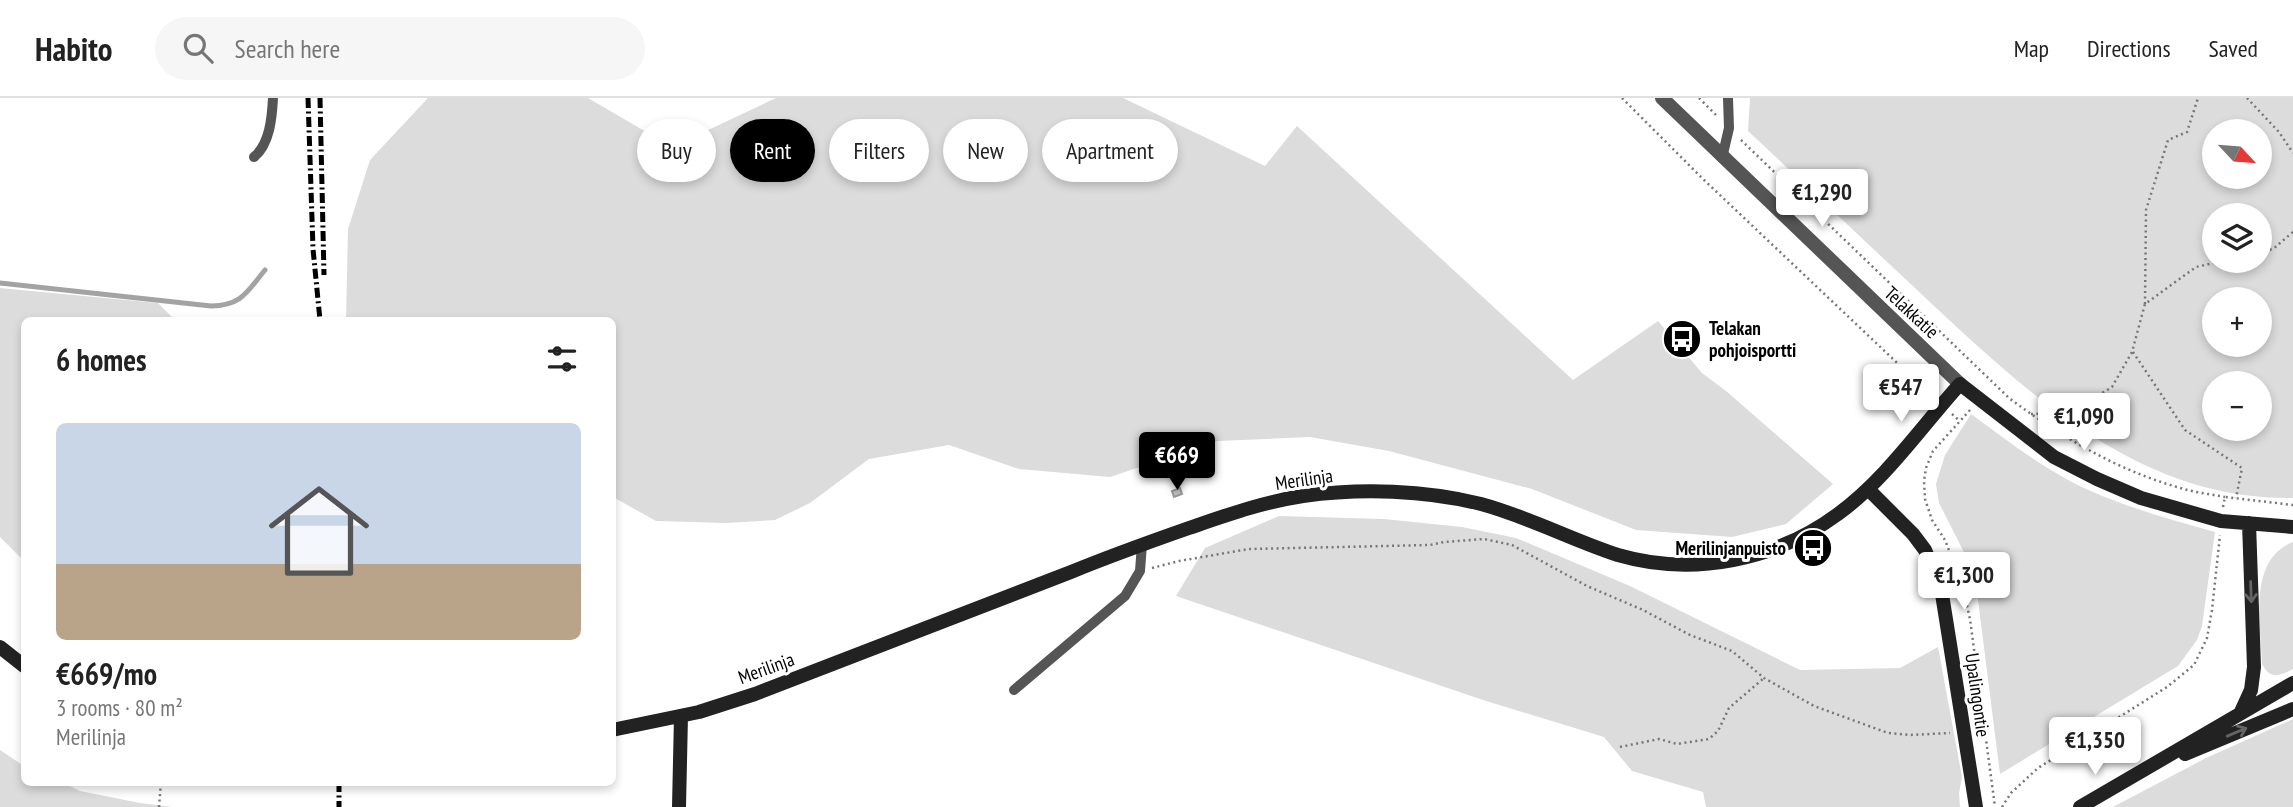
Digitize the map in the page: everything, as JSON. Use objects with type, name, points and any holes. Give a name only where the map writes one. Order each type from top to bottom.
[{"type":"street","name":"Telakkatie","points":[[1662,98],[1961,384],[2054,457],[2097,480],[2141,498],[2221,521],[2293,527]]},
{"type":"street","name":"Merilinja","points":[[616,729],[681,716],[755,694],[1142,544],[1242,508],[1281,500],[1335,493],[1404,493],[1481,504],[1619,555],[1693,565],[1744,558],[1786,544],[1819,527],[1868,489],[1961,384]]},
{"type":"street","name":"Upalingontie","points":[[1868,489],[1913,534],[1933,566],[1941,588],[1976,807]]},
{"type":"street","points":[[2239,714],[2251,690],[2254,667],[2249,523]]},
{"type":"street","points":[[0,646],[21,664]]},
{"type":"street","points":[[2080,807],[2293,683]]},
{"type":"street","points":[[2129,778],[2293,709]]},
{"type":"street","points":[[679,807],[681,716]]},
{"type":"lane","points":[[254,157],[260,153],[272,121],[272,98]]},
{"type":"lane","points":[[1722,158],[1729,128],[1728,98]]},
{"type":"lane","points":[[1014,690],[1125,596],[1140,571],[1142,544]]},
{"type":"path","points":[[1622,98],[1703,179],[1960,421]]},
{"type":"path","points":[[1699,98],[2009,398],[2031,414],[2082,447],[2121,467],[2178,488],[2293,505]]},
{"type":"path","points":[[2031,414],[2069,414],[2112,387],[2132,352],[2146,304],[2146,209],[2168,140],[2187,132],[2198,98]]},
{"type":"path","points":[[2247,98],[2279,132],[2293,153]]},
{"type":"path","points":[[2272,249],[2293,232]]},
{"type":"path","points":[[2146,304],[2196,267],[2202,266]]},
{"type":"path","points":[[2132,352],[2185,430],[2242,468],[2236,498]]},
{"type":"path","points":[[1979,400],[1933,452],[1926,468],[1924,490],[1932,520],[1945,540],[1962,583],[1970,619],[1995,807]]},
{"type":"path","points":[[2003,807],[2011,793],[2038,768],[2167,687],[2194,665],[2207,638],[2225,497]]},
{"type":"path","points":[[1140,571],[1249,549],[1430,545],[1484,539],[1512,545],[1587,586],[1643,610],[1689,635],[1732,651],[1764,678],[1814,706],[1888,733],[1942,734],[1963,730]]},
{"type":"path","points":[[1620,747],[1659,739],[1677,744],[1709,739],[1718,731],[1729,708],[1764,678]]},
{"type":"path","points":[[159,807],[161,786]]},
{"type":"shaded area","points":[[428,98],[588,98],[637,127],[637,182],[716,182],[716,126],[730,120],[730,182],[815,182],[815,119],[731,119],[776,98],[1123,98],[1167,119],[1042,119],[1042,182],[1178,182],[1178,124],[1265,166],[1297,126],[1573,380],[1658,321],[1702,373],[1833,484],[1786,524],[1732,537],[1636,530],[1532,489],[1389,451],[1310,437],[1218,441],[1110,477],[1019,469],[949,445],[869,459],[810,503],[775,520],[726,523],[656,521],[616,499],[616,317],[346,317],[348,229],[370,160]]},
{"type":"shaded area","points":[[1750,98],[2293,98],[2293,498],[2236,494],[2183,480],[2132,459],[2085,431],[2040,399],[1955,326],[1748,131]]},
{"type":"shaded area","points":[[0,288],[158,303],[172,317],[21,317],[21,558],[0,537]]},
{"type":"shaded area","points":[[1971,414],[2030,456],[2077,484],[2138,509],[2215,532],[2202,626],[2197,640],[2178,666],[2000,774],[1977,592],[1969,562],[1939,503],[1936,484],[1945,455]]},
{"type":"shaded area","points":[[1279,516],[1384,519],[1462,527],[1516,538],[1630,586],[1800,670],[1900,668],[1938,647],[1962,777],[1960,807],[1706,807],[1703,792],[1632,771],[1604,737],[1483,700],[1176,596],[1205,548]]},
{"type":"shaded area","points":[[2293,542],[2293,669],[2276,675],[2268,673],[2262,664],[2260,595],[2269,563],[2278,551]]},
{"type":"shaded area","points":[[2293,719],[2293,807],[2113,807],[2206,758]]},
{"type":"shaded area","points":[[0,750],[21,764],[21,786],[69,786],[80,791],[173,807],[0,807]]},
{"type":"building","points":[[1180,488],[1182,494],[1174,497],[1172,491]]},
{"type":"waterway","points":[[0,283],[211,306],[237,300],[265,270]]},
{"type":"railway","points":[[308,98],[313,249],[320,317]]},
{"type":"railway","points":[[320,98],[324,275]]},
{"type":"railway","points":[[339,786],[339,807]]},
{"type":"place","name":"Telakan pohjoisportti","points":[[1682,339]]},
{"type":"place","name":"Merilinjanpuisto","points":[[1813,548]]}]
